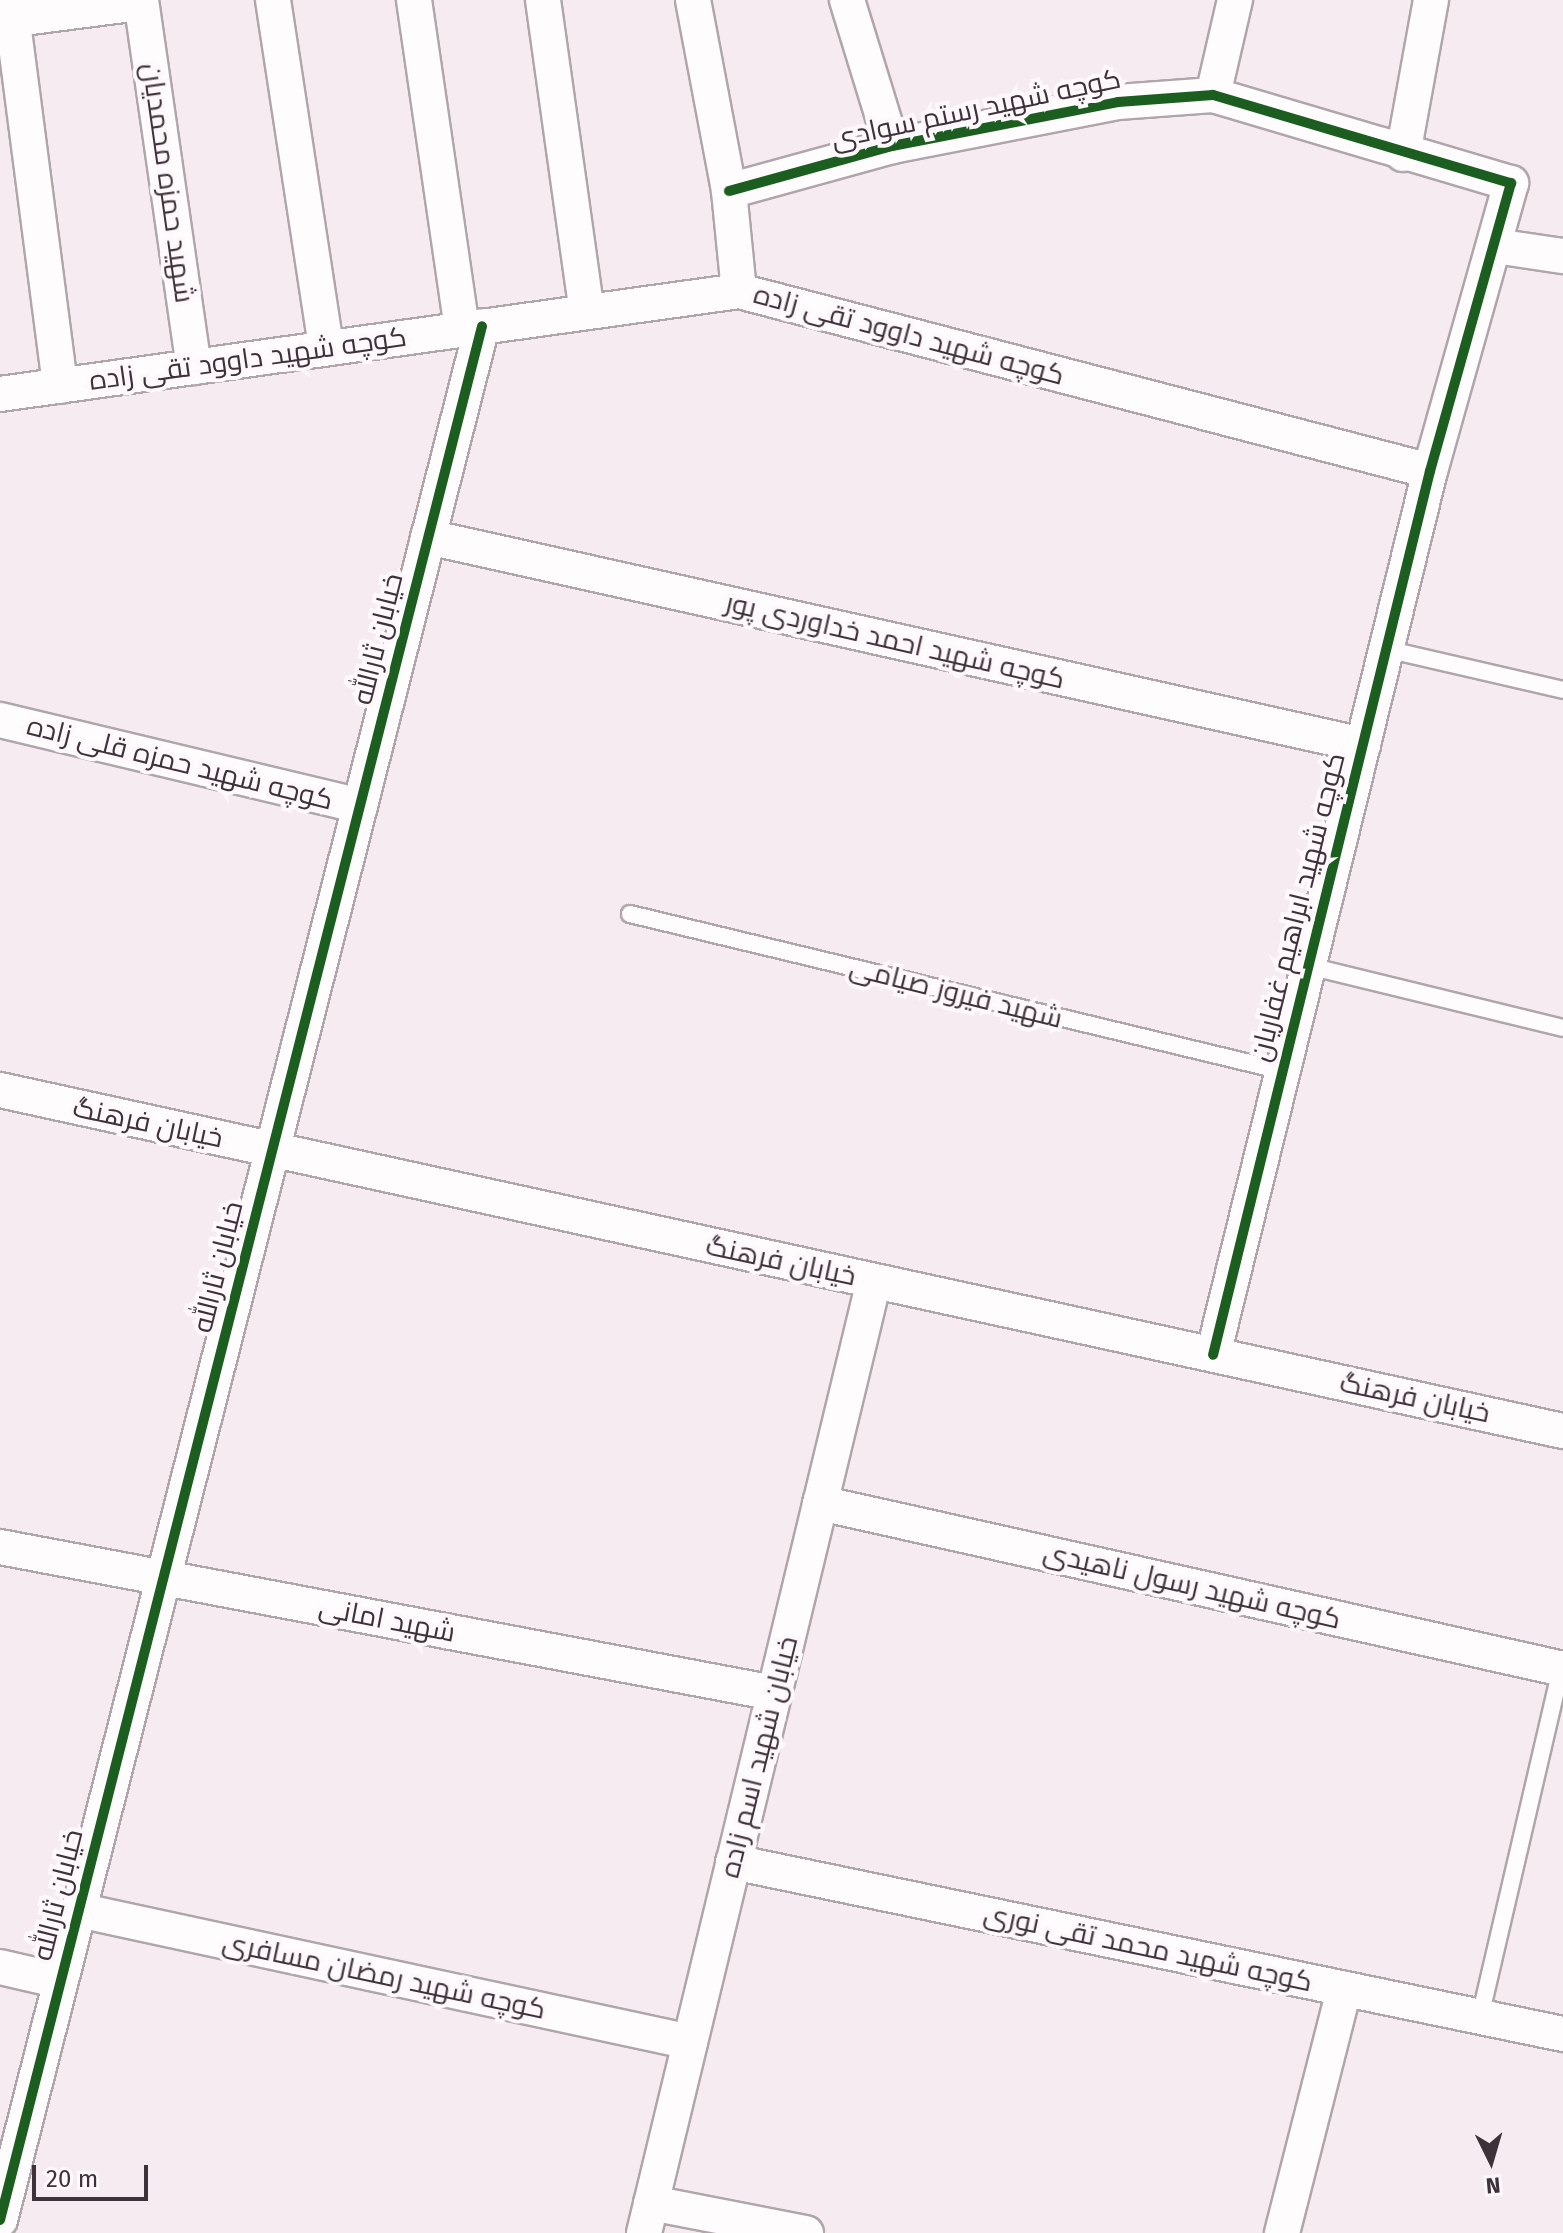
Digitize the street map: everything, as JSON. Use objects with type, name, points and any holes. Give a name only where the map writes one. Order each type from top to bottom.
[{"type":"main road","points":[[6,16],[123,0]]},
{"type":"street","name":"شهید حمزه محمدیان","points":[[141,0],[194,367]]},
{"type":"street","points":[[273,0],[326,348]]},
{"type":"street","points":[[414,0],[472,328]]},
{"type":"street","points":[[543,0],[587,312]]},
{"type":"street","points":[[693,0],[729,191],[739,291]]},
{"type":"street","points":[[847,0],[892,146]]},
{"type":"street","points":[[1213,95],[1235,0]]},
{"type":"street","points":[[1403,154],[1431,0]]},
{"type":"street","points":[[6,16],[60,386]]},
{"type":"street","name":"کوچه شهید رستم سوادی","points":[[729,191],[892,146],[1118,102],[1213,95],[1403,154],[1511,183]]},
{"type":"street","name":"کوچه شهید ابراهیم غفاریان","points":[[1213,1355],[1430,471],[1511,183]]},
{"type":"street","points":[[1495,246],[1563,256]]},
{"type":"street","name":"کوچه شهید داوود تقی زاده","points":[[0,394],[739,291],[1430,471]]},
{"type":"street","name":"خیابان ثارالله","points":[[0,2220],[428,537],[472,328]]},
{"type":"street","name":"کوچه شهید احمد خداوردی پور","points":[[428,537],[1363,745]]},
{"type":"street","name":"کوچه شهید حمزه قلی زاده","points":[[0,720],[360,806]]},
{"type":"street","name":"خیابان فرهنگ","points":[[0,1090],[1563,1431]]},
{"type":"street","name":"خیابان شهید اسم زاده","points":[[647,2218],[874,1281]]},
{"type":"street","name":"کوچه شهید رسول ناهیدی","points":[[820,1503],[1562,1669]]},
{"type":"street","name":"شهید امانی","points":[[0,1547],[774,1693]]},
{"type":"street","name":"کوچه شهید محمد تقی نوری","points":[[733,1862],[1563,2034]]},
{"type":"street","name":"کوچه شهید رمضان مسافری","points":[[78,1910],[690,2042]]},
{"type":"street","points":[[0,1967],[60,1981]]},
{"type":"street","points":[[1282,2233],[1344,1989]]},
{"type":"street","points":[[647,2218],[806,2233]]},
{"type":"lane","points":[[1386,649],[1563,690]]},
{"type":"lane","name":"شهید فیروز صیامی","points":[[630,914],[1283,1071]]},
{"type":"lane","points":[[1309,966],[1563,1028]]},
{"type":"lane","points":[[1480,2017],[1562,1669]]},
{"type":"cycle path","points":[[729,191],[892,146],[1118,102],[1213,95],[1511,183],[1430,471],[1213,1355]]},
{"type":"cycle path","points":[[0,2220],[482,326]]}]
